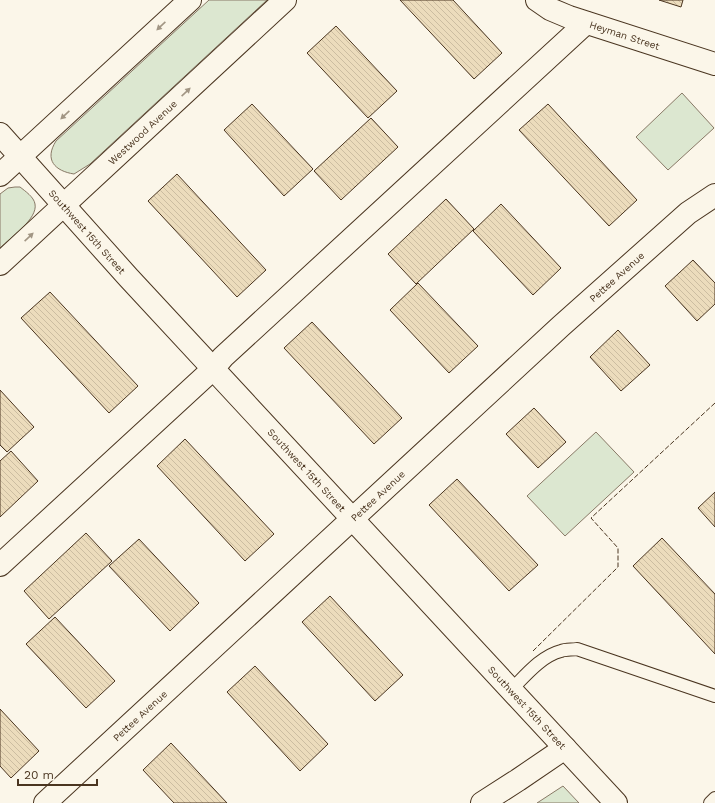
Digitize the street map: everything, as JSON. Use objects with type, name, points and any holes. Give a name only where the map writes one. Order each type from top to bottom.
[{"type":"street","points":[[0,175],[190,0]]},
{"type":"street","name":"Westwood Avenue","points":[[0,264],[284,0]]},
{"type":"street","name":"Heyman Street","points":[[537,0],[550,9],[586,23],[715,64]]},
{"type":"street","points":[[0,565],[213,369],[229,351],[586,23]]},
{"type":"street","name":"Southwest 15th Street","points":[[0,134],[213,369],[616,803]]},
{"type":"street","name":"Pettee Avenue","points":[[45,803],[560,326],[688,212],[715,195]]},
{"type":"street","points":[[482,803],[565,748]]},
{"type":"lane","points":[[511,690],[538,664],[550,656],[561,650],[577,649],[715,696]]},
{"type":"lane","points":[[710,803],[715,798]]},
{"type":"green space","points":[[209,0],[267,0],[90,164],[74,174],[61,170],[53,164],[51,154],[56,141]]},
{"type":"green space","points":[[682,93],[714,128],[668,170],[636,137]]},
{"type":"green space","points":[[20,187],[27,192],[34,201],[35,210],[28,222],[0,248],[0,194],[8,188]]},
{"type":"green space","points":[[596,432],[634,472],[565,536],[527,496]]},
{"type":"green space","points":[[563,786],[579,803],[537,803]]},
{"type":"building","points":[[400,0],[453,0],[502,53],[474,79]]},
{"type":"building","points":[[659,0],[683,0],[681,7]]},
{"type":"building","points":[[336,26],[397,91],[368,118],[307,53]]},
{"type":"building","points":[[252,104],[313,169],[284,196],[224,130]]},
{"type":"building","points":[[548,104],[637,200],[609,226],[519,130]]},
{"type":"building","points":[[371,118],[398,147],[341,200],[314,171]]},
{"type":"building","points":[[177,174],[266,270],[237,297],[148,201]]},
{"type":"building","points":[[446,199],[474,229],[416,284],[388,254]]},
{"type":"building","points":[[501,204],[561,268],[533,295],[473,231]]},
{"type":"building","points":[[693,260],[715,283],[715,304],[697,321],[665,286]]},
{"type":"building","points":[[418,283],[478,346],[449,373],[390,310]]},
{"type":"building","points":[[50,292],[138,386],[109,413],[21,318]]},
{"type":"building","points":[[312,322],[402,418],[374,444],[284,348]]},
{"type":"building","points":[[618,330],[650,365],[621,391],[590,357]]},
{"type":"building","points":[[0,390],[34,427],[7,452],[0,445]]},
{"type":"building","points":[[534,408],[566,442],[538,468],[506,434]]},
{"type":"building","points":[[185,439],[274,534],[245,561],[157,466]]},
{"type":"building","points":[[11,451],[38,481],[0,517],[0,461]]},
{"type":"building","points":[[457,479],[538,565],[509,591],[429,505]]},
{"type":"building","points":[[715,492],[715,527],[698,508]]},
{"type":"building","points":[[86,533],[112,561],[49,619],[24,591]]},
{"type":"building","points":[[662,538],[715,594],[715,654],[633,566]]},
{"type":"building","points":[[139,539],[199,603],[170,631],[109,566]]},
{"type":"building","points":[[330,596],[403,675],[375,701],[302,622]]},
{"type":"building","points":[[55,617],[115,681],[86,708],[26,644]]},
{"type":"building","points":[[255,666],[328,744],[300,771],[227,692]]},
{"type":"building","points":[[0,709],[39,751],[11,778],[0,766]]},
{"type":"building","points":[[171,743],[227,803],[174,803],[143,770]]},
{"type":"fence","points":[[533,651],[618,567],[618,548],[591,518],[715,403]]}]
